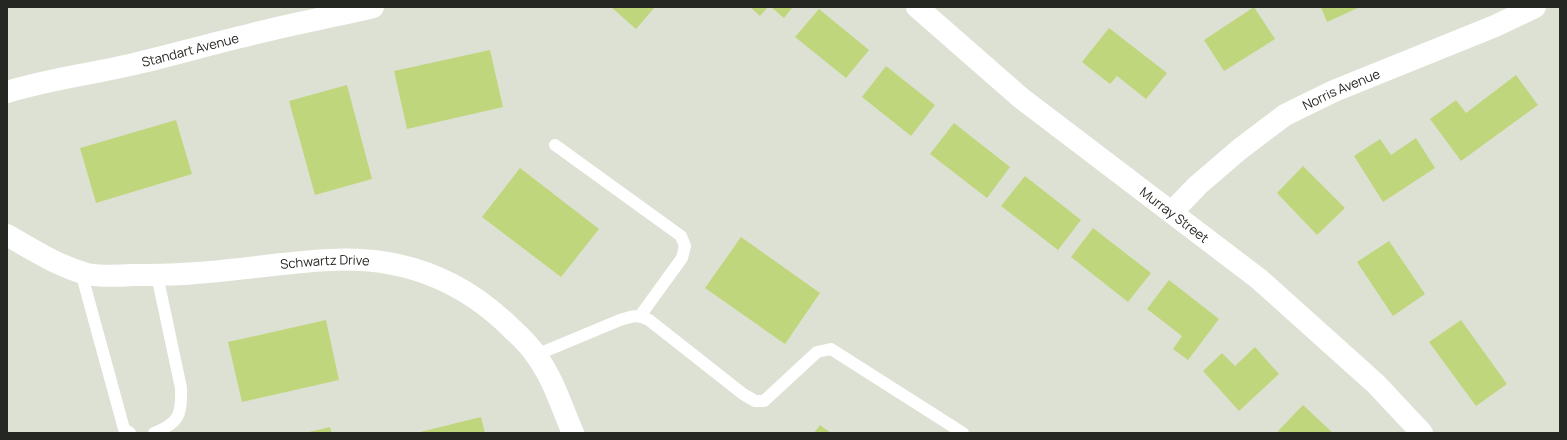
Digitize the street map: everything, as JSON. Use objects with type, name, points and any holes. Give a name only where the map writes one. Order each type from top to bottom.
[{"type":"street","name":"Standart Avenue","points":[[7,92],[58,78],[94,73],[135,64],[250,34],[373,7]]},
{"type":"street","name":"Murray Street","points":[[917,7],[1021,98],[1259,278],[1376,384],[1422,433]]},
{"type":"street","name":"Norris Avenue","points":[[1172,212],[1198,185],[1240,149],[1285,115],[1334,91],[1495,26],[1535,7]]},
{"type":"street","name":"Schwartz Drive","points":[[7,236],[51,260],[81,272],[107,276],[219,272],[330,260],[362,260],[397,264],[415,269],[445,280],[478,299],[494,311],[526,342],[549,376],[573,433]]},
{"type":"lane","points":[[555,145],[681,236],[686,246],[682,258],[640,316]]},
{"type":"lane","points":[[81,272],[124,429],[130,433]]},
{"type":"lane","points":[[154,433],[167,428],[175,420],[182,406],[181,388],[157,275]]},
{"type":"lane","points":[[536,355],[620,320],[640,316],[649,320],[755,401],[764,402],[817,352],[831,349],[963,433]]},
{"type":"building","points":[[611,7],[655,7],[636,29]]},
{"type":"building","points":[[750,7],[768,7],[760,16]]},
{"type":"building","points":[[771,7],[793,7],[784,18]]},
{"type":"building","points":[[1254,7],[1275,39],[1224,71],[1204,40]]},
{"type":"building","points":[[1321,7],[1360,7],[1327,22]]},
{"type":"building","points":[[819,9],[869,50],[846,78],[795,37]]},
{"type":"building","points":[[1109,28],[1167,73],[1146,99],[1117,76],[1110,84],[1082,62]]},
{"type":"building","points":[[490,50],[503,107],[407,129],[394,71]]},
{"type":"building","points":[[886,66],[935,105],[911,136],[862,97]]},
{"type":"building","points":[[1516,75],[1538,105],[1461,161],[1430,119],[1456,100],[1466,113]]},
{"type":"building","points":[[347,85],[372,179],[315,195],[289,101]]},
{"type":"building","points":[[176,120],[192,174],[96,203],[80,148]]},
{"type":"building","points":[[954,123],[1010,167],[987,198],[930,154]]},
{"type":"building","points":[[1416,138],[1435,168],[1383,202],[1354,156],[1380,139],[1391,155]]},
{"type":"building","points":[[1303,166],[1345,208],[1317,235],[1277,193]]},
{"type":"building","points":[[520,168],[599,229],[561,277],[482,217]]},
{"type":"building","points":[[1025,176],[1081,220],[1058,250],[1001,206]]},
{"type":"building","points":[[1093,228],[1151,273],[1128,302],[1071,257]]},
{"type":"building","points":[[741,237],[820,293],[785,344],[705,288]]},
{"type":"building","points":[[1389,241],[1425,294],[1393,316],[1357,262]]},
{"type":"building","points":[[1169,280],[1219,319],[1188,360],[1173,349],[1182,336],[1147,309]]},
{"type":"building","points":[[326,320],[339,380],[242,402],[228,342]]},
{"type":"building","points":[[1461,320],[1507,384],[1476,406],[1429,342]]},
{"type":"building","points":[[1255,347],[1279,374],[1239,411],[1203,371],[1222,353],[1235,366]]},
{"type":"building","points":[[1303,405],[1333,433],[1280,433],[1278,431]]},
{"type":"building","points":[[481,417],[485,433],[420,433],[420,432]]},
{"type":"building","points":[[820,425],[831,433],[814,433]]},
{"type":"building","points":[[330,427],[332,433],[309,433],[309,432]]}]
